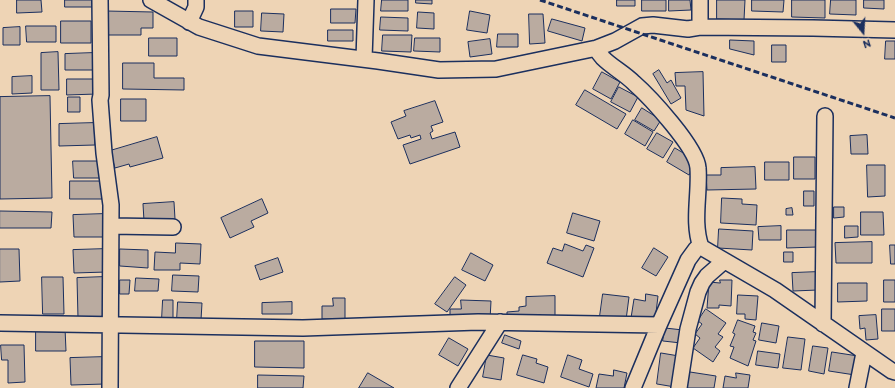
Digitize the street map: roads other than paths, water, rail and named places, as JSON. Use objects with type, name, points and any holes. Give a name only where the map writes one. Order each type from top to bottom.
[{"type":"street","points":[[100,0],[100,100],[104,153],[111,205],[112,325],[110,388]]},
{"type":"street","points":[[151,0],[199,27],[258,46],[439,70],[496,69],[596,48],[615,41],[642,26],[653,24],[688,29],[700,27],[895,30]]},
{"type":"street","points":[[189,22],[196,7],[196,0]]},
{"type":"street","points":[[364,59],[366,0]]},
{"type":"street","points":[[700,0],[700,27]]},
{"type":"street","points":[[596,48],[603,58],[633,82],[673,124],[691,151],[698,166],[697,228],[701,247],[723,262],[774,290],[864,353],[895,372]]},
{"type":"street","points":[[823,324],[825,116]]},
{"type":"street","points":[[111,226],[173,227]]},
{"type":"street","points":[[633,388],[658,325],[688,260],[696,250],[701,247]]},
{"type":"street","points":[[679,388],[688,330],[698,292],[707,276],[723,262]]},
{"type":"street","points":[[0,323],[303,328],[392,324],[500,322],[658,325]]},
{"type":"street","points":[[458,388],[500,322]]},
{"type":"street","points":[[857,388],[864,353]]},
{"type":"railway","points":[[540,0],[895,118]]}]
